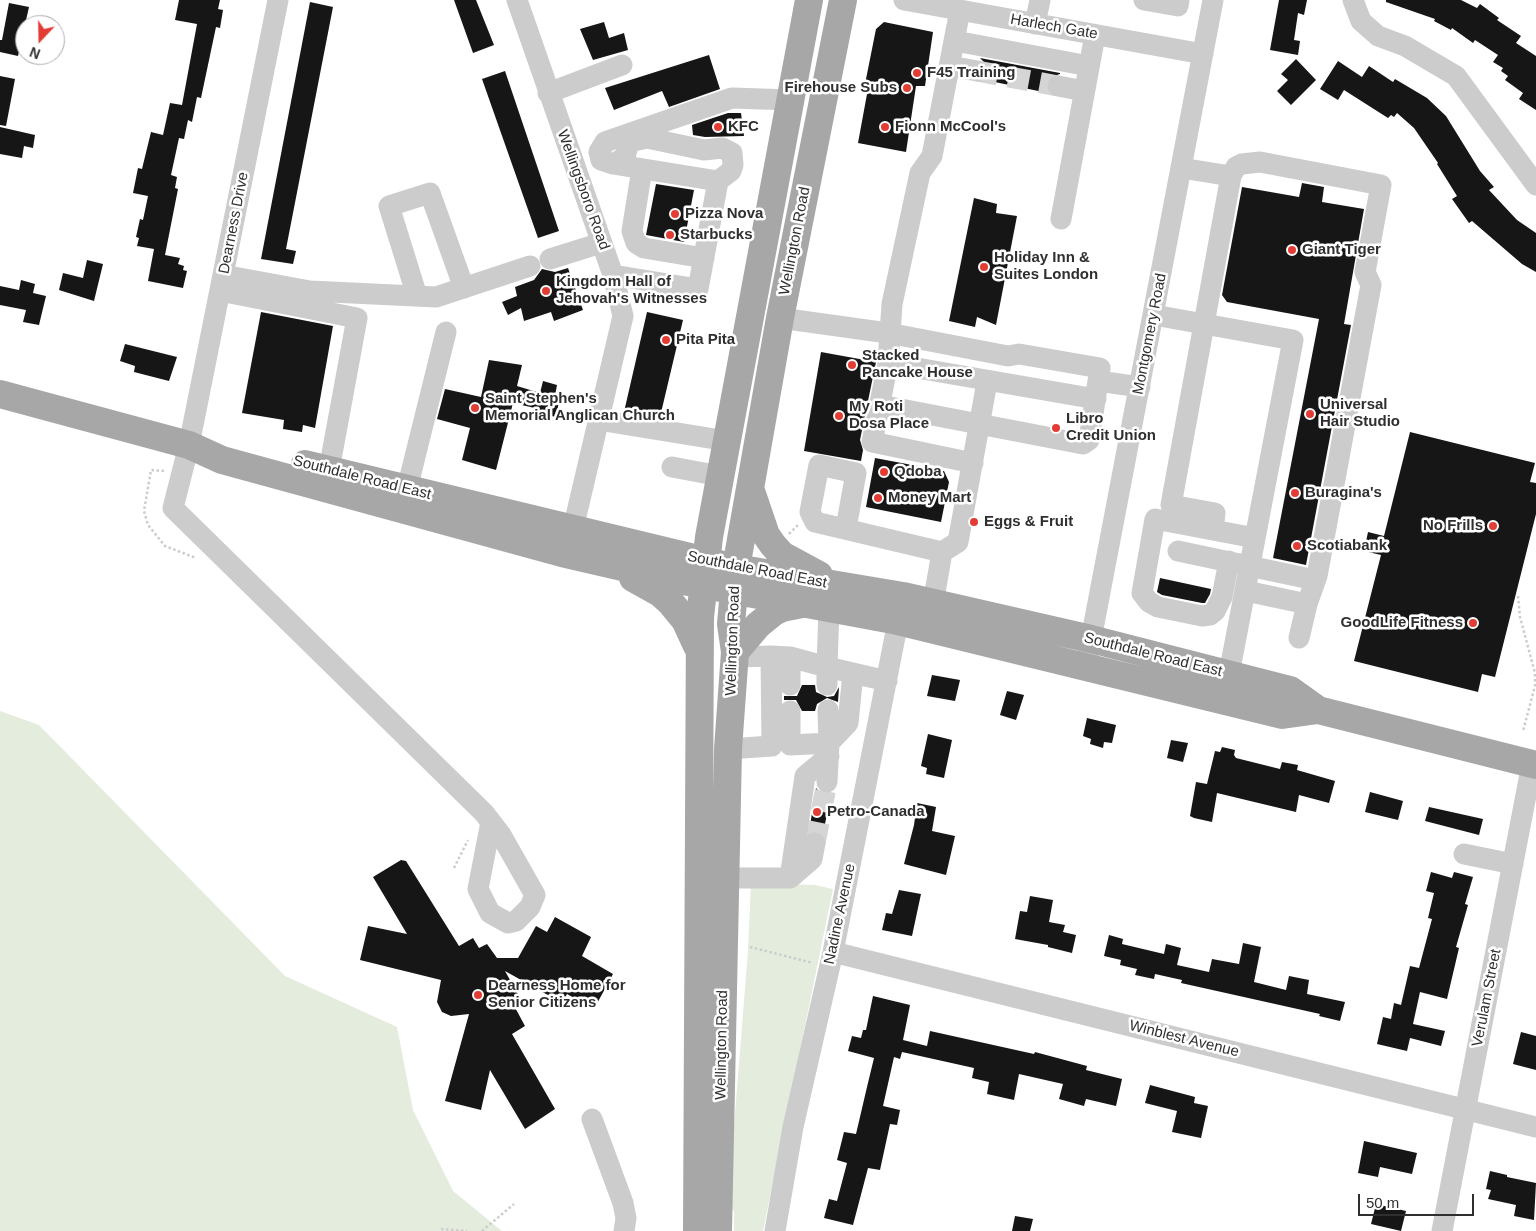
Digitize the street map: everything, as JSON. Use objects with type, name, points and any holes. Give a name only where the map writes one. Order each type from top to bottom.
[{"type":"main road","name":"Wellington Road","points":[[697,1231],[700,617],[720,476],[809,0]]},
{"type":"main road","name":"Wellington Road","points":[[718,1231],[728,749],[735,654],[731,624],[735,580],[780,318],[842,0]]},
{"type":"main road","points":[[791,100],[821,107]]},
{"type":"main road","name":"Southdale Road East","points":[[0,394],[190,445],[222,460],[609,564],[705,573]]},
{"type":"main road","name":"Southdale Road East","points":[[190,445],[227,445],[572,529],[705,573],[735,580],[901,609],[1086,667],[1282,715],[1318,710]]},
{"type":"main road","points":[[750,490],[766,535],[778,550],[834,597]]},
{"type":"main road","points":[[609,564],[660,593],[672,603],[685,620],[700,652]]},
{"type":"main road","name":"Southdale Road East","points":[[735,580],[802,604],[834,597]]},
{"type":"main road","points":[[735,654],[758,625],[774,612],[782,608],[802,604]]},
{"type":"main road","name":"Southdale Road East","points":[[901,609],[933,604],[1092,639],[1290,690],[1318,710],[1534,765]]},
{"type":"street","name":"Dearness Drive","points":[[278,0],[190,445],[173,508],[448,776],[491,822]]},
{"type":"street","name":"Wellingsboro Road","points":[[516,0],[613,275],[623,316],[572,529]]},
{"type":"street","name":"Harlech Gate","points":[[904,0],[1203,54]]},
{"type":"street","points":[[1035,24],[1040,0]]},
{"type":"street","points":[[1144,0],[1178,6],[1179,0]]},
{"type":"street","name":"Montgomery Road","points":[[1086,667],[1213,0]]},
{"type":"street","points":[[1353,0],[1361,21],[1378,36],[1405,46],[1456,76],[1536,185]]},
{"type":"street","points":[[960,10],[932,156],[922,169],[916,190],[892,304],[888,333],[888,363],[872,442],[973,462]]},
{"type":"street","points":[[1061,218],[1095,35]]},
{"type":"street","points":[[955,41],[1089,66]]},
{"type":"street","points":[[548,93],[622,66]]},
{"type":"street","points":[[950,66],[977,71]]},
{"type":"street","points":[[1058,86],[1084,91]]},
{"type":"street","points":[[718,181],[613,164],[600,160],[599,152],[605,142],[732,98],[791,100]]},
{"type":"street","points":[[613,164],[624,157],[629,142],[647,138],[704,150],[722,148],[732,153],[733,165],[731,171],[718,181],[698,289],[613,275]]},
{"type":"street","points":[[1213,530],[1215,514],[1171,505],[1231,176],[1236,167],[1242,164],[1260,162],[1381,185],[1365,272],[1371,285],[1315,580],[1299,638]]},
{"type":"street","points":[[1181,168],[1231,176]]},
{"type":"street","points":[[642,169],[632,231],[636,243],[644,248],[704,258]]},
{"type":"street","points":[[417,296],[389,206],[430,193],[464,288]]},
{"type":"street","points":[[550,259],[601,243]]},
{"type":"street","points":[[222,283],[310,291],[436,297],[530,266]]},
{"type":"street","points":[[222,283],[357,318],[329,470]]},
{"type":"street","points":[[1154,315],[1293,340],[1229,674]]},
{"type":"street","points":[[780,318],[888,333],[1008,356],[1020,354],[1100,368],[1089,440],[1083,444],[880,405]]},
{"type":"street","points":[[407,489],[446,332]]},
{"type":"street","points":[[888,363],[987,382],[1097,390],[1140,387]]},
{"type":"street","points":[[846,528],[942,552],[958,542],[987,382]]},
{"type":"street","points":[[598,420],[727,441]]},
{"type":"street","points":[[672,467],[720,476]]},
{"type":"street","points":[[1229,561],[1222,597],[1215,611],[1210,615],[1202,616],[1158,607],[1149,602],[1142,593],[1155,519],[1255,538]]},
{"type":"street","points":[[1170,522],[1171,552],[1250,565],[1315,580]]},
{"type":"street","points":[[933,604],[942,552]]},
{"type":"street","points":[[1246,592],[1307,604]]},
{"type":"street","points":[[827,676],[834,597]]},
{"type":"street","name":"Nadine Avenue","points":[[775,1231],[825,958],[901,609]]},
{"type":"street","points":[[735,654],[781,656],[827,676],[853,673],[886,681]]},
{"type":"street","points":[[781,656],[790,686]]},
{"type":"street","points":[[781,656],[781,746]]},
{"type":"street","points":[[790,878],[805,776],[829,749],[848,723],[853,673]]},
{"type":"street","points":[[827,782],[829,749],[828,710]]},
{"type":"street","points":[[781,746],[790,711]]},
{"type":"street","points":[[728,749],[781,746],[829,749]]},
{"type":"street","name":"Verulam Street","points":[[1442,1231],[1534,765]]},
{"type":"street","points":[[725,878],[790,878],[812,859],[815,843]]},
{"type":"street","points":[[1464,854],[1513,864]]},
{"type":"street","name":"Winblest Avenue","points":[[825,958],[1536,1127]]},
{"type":"street","points":[[592,1119],[624,1203],[626,1218],[624,1231]]},
{"type":"path","points":[[783,540],[804,520]]},
{"type":"path","points":[[1518,596],[1520,616],[1535,673],[1535,686],[1522,731]]},
{"type":"path","points":[[750,947],[825,958]]},
{"type":"path","points":[[482,1231],[514,1204]]},
{"type":"path","points":[[441,1230],[467,1231]]},
{"type":"green space","points":[[0,711],[39,725],[285,976],[397,1027],[413,1110],[453,1191],[502,1231],[0,1231]]},
{"type":"green space","points":[[751,883],[815,885],[833,889],[763,1231],[734,1231],[734,1212],[728,1201],[748,951]]},
{"type":"building","points":[[179,0],[220,0],[218,9],[223,10],[220,28],[216,27],[201,98],[197,97],[192,122],[188,120],[184,139],[179,138],[171,175],[177,177],[175,188],[178,189],[165,255],[180,258],[178,264],[184,266],[183,270],[187,271],[183,288],[148,281],[154,249],[137,246],[139,238],[136,237],[140,219],[143,220],[148,196],[133,193],[138,168],[142,169],[151,132],[163,135],[170,103],[182,105],[197,24],[175,20]]},
{"type":"building","points":[[454,0],[476,0],[494,45],[473,53]]},
{"type":"building","points":[[1279,0],[1307,0],[1304,15],[1298,13],[1294,40],[1300,41],[1298,55],[1270,50]]},
{"type":"building","points":[[1386,0],[1461,0],[1477,8],[1480,4],[1499,18],[1497,20],[1521,36],[1516,43],[1536,56],[1536,110],[1519,99],[1523,93],[1505,80],[1508,76],[1501,71],[1503,68],[1493,62],[1498,55],[1475,40],[1473,43],[1452,28],[1451,30],[1434,21],[1435,19],[1386,2]]},
{"type":"building","points":[[310,2],[333,7],[286,249],[296,251],[293,264],[261,259]]},
{"type":"building","points":[[9,3],[29,7],[27,15],[15,15],[15,55],[0,52],[0,40],[2,40]]},
{"type":"building","points":[[604,22],[609,38],[624,33],[628,50],[593,60],[580,29]]},
{"type":"building","points":[[884,22],[933,32],[925,86],[916,86],[906,152],[858,143],[867,94],[863,94],[876,29]]},
{"type":"building","points":[[709,55],[720,89],[669,107],[662,91],[614,110],[605,88]]},
{"type":"building","points":[[980,58],[1060,74],[1048,78],[1046,84],[1048,93],[985,80],[989,74],[989,67]]},
{"type":"building","points":[[1296,59],[1316,80],[1291,105],[1277,91],[1288,80],[1281,74]]},
{"type":"building","points":[[1338,61],[1362,77],[1369,66],[1393,82],[1395,79],[1427,98],[1446,116],[1480,171],[1494,187],[1489,190],[1517,220],[1536,233],[1536,272],[1522,264],[1472,221],[1469,223],[1452,199],[1457,196],[1438,163],[1414,128],[1397,113],[1394,117],[1391,115],[1388,118],[1344,90],[1338,100],[1320,89]]},
{"type":"building","points":[[505,71],[559,231],[538,238],[482,79]]},
{"type":"building","points":[[0,76],[15,79],[6,126],[0,125]]},
{"type":"building","name":"KFC","points":[[728,113],[741,113],[744,136],[705,137],[693,135],[692,125]]},
{"type":"building","points":[[0,127],[35,135],[33,148],[24,146],[22,158],[0,154]]},
{"type":"building","name":"Giant Tiger","points":[[1302,183],[1324,187],[1322,202],[1364,209],[1344,324],[1351,325],[1306,565],[1273,558],[1319,319],[1227,302],[1222,295],[1242,187],[1299,197]]},
{"type":"building","points":[[656,184],[694,190],[684,242],[646,235]]},
{"type":"building","name":"Holiday Inn & Suites London","points":[[974,198],[997,204],[996,213],[1017,216],[996,325],[977,317],[975,327],[949,321]]},
{"type":"building","points":[[87,260],[103,264],[94,301],[59,290],[63,273],[83,278]]},
{"type":"building","name":"Kingdom Hall of Jehovah's Witnesses","points":[[568,268],[583,310],[554,321],[551,312],[524,321],[521,308],[508,315],[502,302],[517,296],[515,287],[534,280],[542,269],[555,272]]},
{"type":"building","points":[[21,280],[35,284],[33,293],[46,296],[39,325],[23,322],[26,310],[0,305],[0,286],[19,290]]},
{"type":"building","points":[[261,312],[333,326],[315,428],[303,425],[302,432],[283,429],[284,420],[242,413]]},
{"type":"building","points":[[647,312],[683,320],[660,417],[624,412]]},
{"type":"building","points":[[125,344],[177,357],[169,381],[134,372],[135,366],[120,361]]},
{"type":"building","points":[[821,352],[876,362],[860,440],[863,450],[861,461],[804,451]]},
{"type":"building","name":"Saint Stephen's Memorial Anglican Church","points":[[489,360],[522,365],[517,386],[540,393],[543,381],[557,385],[555,396],[560,397],[556,417],[538,413],[539,409],[513,403],[496,470],[462,460],[470,428],[437,419],[445,389],[481,397]]},
{"type":"building","points":[[1410,432],[1535,463],[1530,482],[1536,483],[1536,514],[1495,677],[1482,674],[1478,692],[1354,661],[1381,555],[1364,551],[1368,532],[1384,536]]},
{"type":"building","points":[[875,458],[944,471],[949,482],[941,522],[866,507]]},
{"type":"building","points":[[1160,578],[1211,589],[1210,594],[1205,603],[1162,595],[1157,592]]},
{"type":"building","points":[[932,675],[960,680],[955,701],[927,696]]},
{"type":"building","points":[[802,685],[815,685],[816,692],[827,697],[834,696],[839,687],[838,702],[827,698],[817,704],[815,711],[802,711],[796,700],[784,700],[784,696],[797,696]]},
{"type":"building","points":[[1007,691],[1024,695],[1016,720],[1000,715]]},
{"type":"building","points":[[1087,718],[1116,725],[1112,743],[1104,742],[1103,748],[1090,744],[1091,739],[1083,736]]},
{"type":"building","points":[[928,734],[952,740],[944,778],[926,774],[927,768],[921,766]]},
{"type":"building","points":[[1171,740],[1188,743],[1183,762],[1167,758]]},
{"type":"building","points":[[1222,747],[1235,750],[1234,755],[1236,758],[1280,769],[1282,762],[1298,765],[1297,770],[1335,781],[1329,803],[1299,795],[1296,812],[1217,793],[1212,822],[1190,816],[1196,782],[1207,784],[1215,751],[1220,752]]},
{"type":"building","points":[[816,788],[821,793],[831,794],[823,834],[817,831],[809,832]]},
{"type":"building","points":[[1370,792],[1403,801],[1398,820],[1365,812]]},
{"type":"building","points":[[917,803],[936,807],[932,831],[955,836],[946,875],[904,864],[914,825]]},
{"type":"building","points":[[1429,807],[1483,819],[1479,835],[1425,821]]},
{"type":"building","name":"Dearness Home for Senior Citizens","points":[[401,860],[406,861],[459,946],[473,938],[479,948],[487,944],[497,958],[518,958],[536,926],[547,932],[555,917],[591,937],[582,956],[613,974],[594,1009],[567,994],[562,1003],[505,971],[519,996],[511,1000],[525,1026],[512,1034],[555,1109],[525,1129],[490,1070],[481,1110],[445,1101],[469,1014],[451,1016],[442,1012],[437,1002],[441,980],[360,960],[368,926],[407,934],[373,877]]},
{"type":"building","points":[[1431,872],[1452,878],[1454,872],[1473,877],[1465,904],[1468,905],[1456,947],[1459,948],[1447,999],[1420,992],[1413,1024],[1445,1031],[1441,1046],[1410,1038],[1407,1051],[1377,1044],[1383,1017],[1391,1019],[1394,1003],[1401,1005],[1410,966],[1419,968],[1432,919],[1428,918],[1434,893],[1426,891]]},
{"type":"building","points":[[899,890],[921,894],[912,936],[882,930],[886,913],[892,914]]},
{"type":"building","points":[[1030,896],[1053,900],[1049,922],[1065,925],[1063,932],[1076,935],[1072,953],[1048,947],[1048,945],[1015,939],[1020,911],[1027,912]]},
{"type":"building","points":[[1109,935],[1123,939],[1122,944],[1164,954],[1166,944],[1181,948],[1177,965],[1209,972],[1212,959],[1239,964],[1243,943],[1261,947],[1254,982],[1286,990],[1289,976],[1309,980],[1307,994],[1345,1002],[1340,1021],[1319,1016],[1320,1014],[1181,983],[1182,980],[1155,974],[1154,979],[1135,975],[1137,969],[1120,965],[1121,960],[1104,956]]},
{"type":"building","points":[[873,996],[910,1005],[903,1040],[927,1046],[930,1031],[1034,1054],[1035,1052],[1087,1066],[1086,1070],[1122,1079],[1116,1106],[1086,1099],[1084,1106],[1059,1099],[1063,1084],[1019,1074],[1014,1100],[987,1094],[989,1082],[972,1078],[974,1068],[902,1052],[900,1059],[894,1057],[883,1106],[900,1110],[897,1125],[890,1124],[880,1170],[868,1168],[853,1225],[824,1218],[829,1199],[837,1201],[847,1163],[837,1160],[844,1132],[856,1134],[874,1058],[848,1051],[852,1036],[861,1038],[863,1030],[866,1030]]},
{"type":"building","points":[[1521,1032],[1536,1036],[1536,1070],[1513,1064]]},
{"type":"building","points":[[1150,1085],[1195,1097],[1194,1103],[1208,1106],[1201,1138],[1172,1132],[1177,1111],[1145,1103]]},
{"type":"building","points":[[1364,1141],[1417,1153],[1412,1174],[1380,1167],[1378,1177],[1358,1173]]},
{"type":"building","points":[[1490,1171],[1507,1175],[1507,1177],[1536,1183],[1534,1220],[1514,1216],[1516,1205],[1488,1199],[1491,1190],[1486,1189]]},
{"type":"building","points":[[1376,1204],[1406,1211],[1401,1231],[1371,1224]]},
{"type":"building","points":[[1015,1216],[1033,1219],[1030,1231],[1012,1231]]},
{"type":"tunnel","points":[[977,71],[1058,86]]},
{"type":"tunnel","points":[[815,843],[827,782]]},
{"type":"place","name":"F45 Training","points":[[917,73]]},
{"type":"place","name":"Firehouse Subs","points":[[907,88]]},
{"type":"place","name":"KFC","points":[[718,127]]},
{"type":"place","name":"Fionn McCool's","points":[[885,127]]},
{"type":"place","name":"Pizza Nova","points":[[675,214]]},
{"type":"place","name":"Starbucks","points":[[670,235]]},
{"type":"place","name":"Giant Tiger","points":[[1292,250]]},
{"type":"place","name":"Holiday Inn & Suites London","points":[[984,267]]},
{"type":"place","name":"Kingdom Hall of Jehovah's Witnesses","points":[[546,291]]},
{"type":"place","name":"Pita Pita","points":[[666,340]]},
{"type":"place","name":"Stacked Pancake House","points":[[852,365]]},
{"type":"place","name":"Saint Stephen's Memorial Anglican Church","points":[[475,408]]},
{"type":"place","name":"Universal Hair Studio","points":[[1310,414]]},
{"type":"place","name":"My Roti Dosa Place","points":[[839,416]]},
{"type":"place","name":"Libro Credit Union","points":[[1056,428]]},
{"type":"place","name":"Qdoba","points":[[884,472]]},
{"type":"place","name":"Buragina's","points":[[1295,493]]},
{"type":"place","name":"Money Mart","points":[[878,498]]},
{"type":"place","name":"Eggs & Fruit","points":[[974,522]]},
{"type":"place","name":"No Frills","points":[[1493,526]]},
{"type":"place","name":"Scotiabank","points":[[1297,546]]},
{"type":"place","name":"GoodLife Fitness","points":[[1473,623]]},
{"type":"place","name":"Petro-Canada","points":[[817,812]]},
{"type":"place","name":"Dearness Home for Senior Citizens","points":[[478,995]]}]
